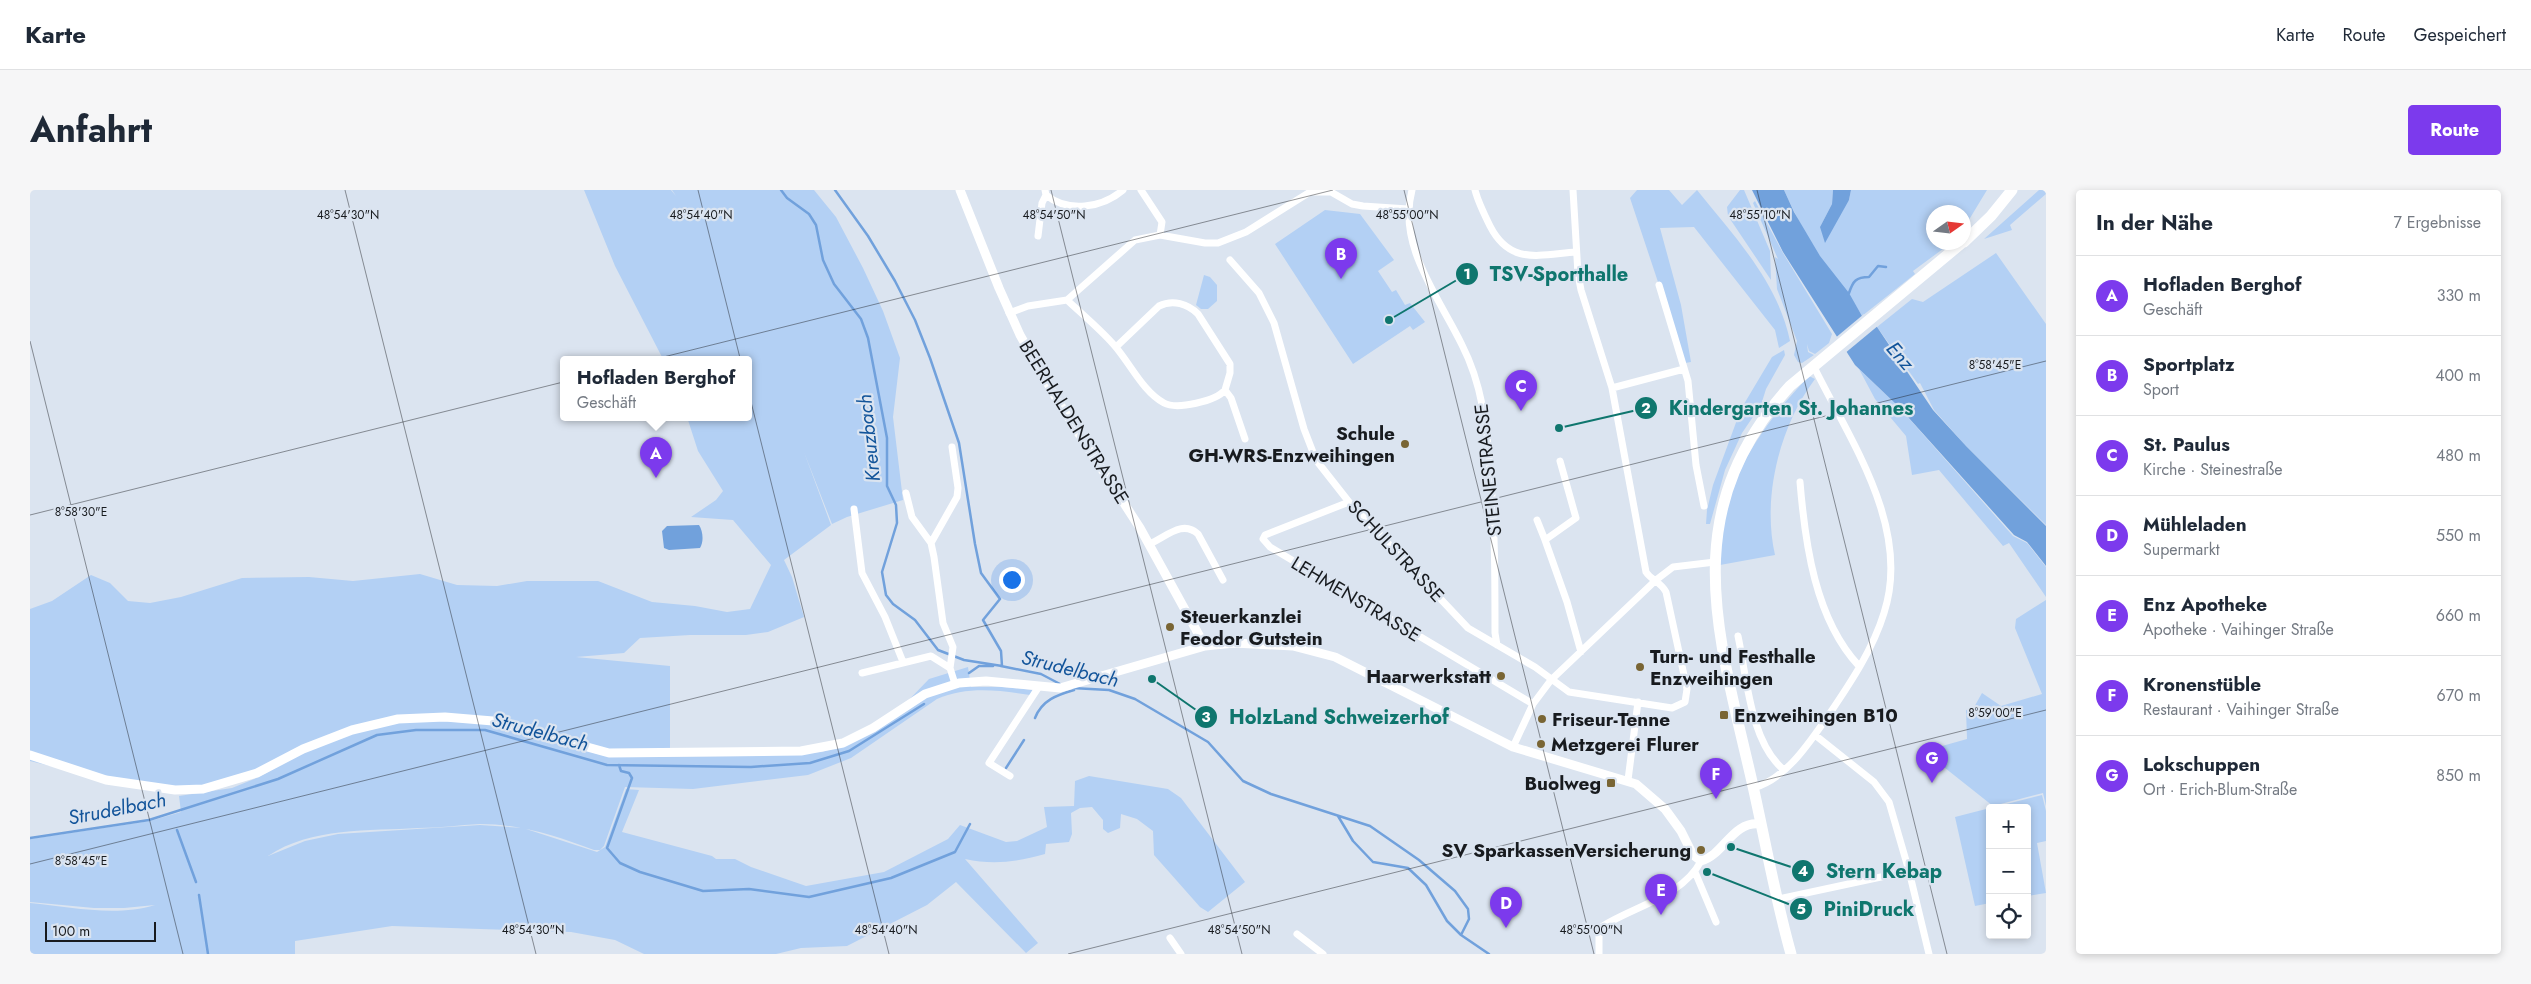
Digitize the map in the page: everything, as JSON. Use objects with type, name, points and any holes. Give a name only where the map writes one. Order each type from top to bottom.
[{"type":"main road","points":[[1971,234],[1994,212],[2012,190]]},
{"type":"main road","points":[[1792,954],[1760,824],[1721,643],[1715,562],[1721,509],[1740,455],[1769,410],[1790,386],[1954,250]]},
{"type":"street","name":"BEERHALDENSTRASSE","points":[[960,190],[1009,312],[1059,403],[1115,487],[1149,544],[1205,646]]},
{"type":"street","points":[[1038,236],[1045,193],[1054,202],[1096,206],[1123,190]]},
{"type":"street","points":[[1141,190],[1162,222],[1160,235]]},
{"type":"street","name":"STEINESTRASSE","points":[[1412,190],[1408,209],[1416,253],[1424,275],[1463,346],[1483,408],[1494,503],[1495,633],[1497,645]]},
{"type":"street","points":[[1475,190],[1495,236],[1501,245],[1516,254],[1531,256],[1576,252]]},
{"type":"street","points":[[1573,190],[1576,252],[1581,290],[1612,388],[1646,572],[1649,577],[1656,580]]},
{"type":"street","points":[[1009,312],[1028,306],[1067,300],[1135,240],[1160,235],[1205,243],[1218,243],[1246,232],[1310,191],[1331,191],[1352,204],[1408,209]]},
{"type":"street","name":"SCHULSTRASSE","points":[[1230,260],[1259,293],[1274,322],[1309,447],[1316,460],[1349,502],[1468,628],[1541,670],[1551,680],[1569,692],[1672,708],[1685,702],[1687,689],[1666,592],[1656,580]]},
{"type":"street","points":[[1659,285],[1688,381],[1700,491],[1704,506]]},
{"type":"street","points":[[1067,300],[1116,347],[1147,387],[1164,403],[1171,406],[1213,399],[1225,390],[1230,373],[1230,364],[1203,321],[1192,308],[1179,303],[1164,303],[1116,347]]},
{"type":"street","points":[[1753,788],[1770,782],[1784,770],[1815,735],[1845,691],[1859,666],[1877,632],[1888,600],[1890,568],[1888,541],[1874,485],[1813,365]]},
{"type":"street","points":[[1612,388],[1684,369]]},
{"type":"street","points":[[1225,390],[1231,398],[1245,439]]},
{"type":"street","points":[[931,543],[957,497],[958,481],[952,447]]},
{"type":"street","points":[[1545,540],[1576,518],[1577,512],[1560,461]]},
{"type":"street","points":[[1800,482],[1806,542],[1827,616],[1834,632],[1859,666]]},
{"type":"street","points":[[906,494],[915,522],[931,543],[943,623],[953,647],[951,665],[955,684]]},
{"type":"street","name":"LEHMENSTRASSE","points":[[1349,502],[1265,535],[1263,539],[1270,547],[1532,704]]},
{"type":"street","points":[[854,510],[862,573],[885,617],[903,662]]},
{"type":"street","points":[[1537,520],[1567,602],[1581,652]]},
{"type":"street","points":[[1149,544],[1182,527],[1192,529],[1198,534],[1222,580]]},
{"type":"street","points":[[1513,747],[1532,704],[1551,680],[1656,580],[1673,567],[1715,562]]},
{"type":"street","points":[[1738,636],[1760,739],[1772,759],[1784,770]]},
{"type":"street","points":[[30,755],[106,780],[175,790],[203,788],[258,773],[303,749],[352,730],[398,719],[445,717],[493,721],[609,753],[802,751],[843,743],[888,719],[925,694],[955,684],[986,681],[1038,688],[1056,688],[1073,685],[1205,646],[1266,643],[1323,653],[1353,665],[1513,747],[1628,780],[1645,790],[1665,809],[1693,855],[1701,861]]},
{"type":"street","points":[[862,672],[931,656],[951,665]]},
{"type":"street","points":[[1005,773],[989,763],[1038,688]]},
{"type":"street","points":[[1628,780],[1638,702]]},
{"type":"street","points":[[1815,735],[1880,788],[1889,802],[1909,871],[1929,954]]},
{"type":"street","points":[[1597,953],[1603,926],[1650,903],[1695,872],[1701,861],[1708,858],[1738,830],[1750,824],[1760,824]]},
{"type":"street","points":[[1778,899],[1909,871]]},
{"type":"street","points":[[1695,872],[1716,922]]},
{"type":"street","points":[[1297,934],[1323,954]]},
{"type":"street","points":[[1170,938],[1181,954]]},
{"type":"shaded area","points":[[584,190],[671,190],[676,196],[672,190],[814,190],[836,217],[863,268],[883,311],[900,358],[893,417],[903,500],[847,517],[832,524],[804,452],[831,525],[784,560],[792,577],[804,617],[768,632],[746,635],[690,635],[640,638],[624,653],[576,657],[670,666],[670,751],[609,751],[528,727],[397,717],[257,772],[202,789],[107,780],[30,761],[30,609],[52,601],[91,575],[110,583],[128,601],[150,603],[181,597],[242,578],[309,577],[353,581],[420,574],[457,585],[497,586],[527,581],[598,581],[652,602],[695,606],[727,612],[750,609],[771,565],[733,520],[691,517],[716,500],[723,491],[698,451],[688,421],[752,421],[752,356],[661,356],[615,266]]},
{"type":"shaded area","points":[[1637,190],[1669,190],[1682,205],[1697,190],[1740,242],[1765,279],[1776,299],[1790,341],[1779,348],[1775,330],[1694,227],[1660,228],[1681,305],[1691,362],[1685,363],[1630,198]]},
{"type":"shaded area","points":[[1740,190],[1744,190],[1770,251],[1771,280],[1728,216],[1727,207]]},
{"type":"shaded area","points":[[1784,190],[1833,190],[1832,204],[1820,227],[1849,200],[1851,190],[1987,190],[1971,216],[1971,205],[1926,205],[1926,250],[1942,250],[1913,271],[1915,274],[1862,316],[1819,256]]},
{"type":"shaded area","points":[[2039,190],[2046,190],[2046,194],[2010,225],[2012,230],[1984,239]]},
{"type":"shaded area","points":[[1755,201],[1783,253],[1832,334],[1829,343],[1815,354],[1809,351],[1807,344],[1808,352],[1814,355],[1802,363],[1798,362],[1794,355],[1797,341],[1777,289],[1775,257],[1778,259],[1753,203]]},
{"type":"shaded area","points":[[1325,210],[1360,214],[1394,260],[1378,271],[1392,292],[1396,290],[1405,305],[1410,303],[1425,322],[1413,330],[1410,326],[1353,364],[1275,244]]},
{"type":"shaded area","points":[[1996,253],[2046,324],[2046,525],[1965,445],[1934,410],[1920,383],[1918,384],[1877,327],[1912,299],[1923,302]]},
{"type":"shaded area","points":[[1204,275],[1210,277],[1217,285],[1217,301],[1208,309],[1201,309],[1196,305]]},
{"type":"shaded area","points":[[1784,350],[1785,355],[1766,389],[1761,405],[1742,433],[1725,470],[1710,524],[1706,524],[1713,485],[1741,409],[1772,357]]},
{"type":"shaded area","points":[[1859,369],[1898,406],[2013,536],[2027,543],[2046,567],[2046,597],[2009,543],[2003,546],[1939,470],[1912,475],[1906,436],[1875,399]]},
{"type":"shaded area","points":[[1809,376],[1815,379],[1802,398],[1783,441],[1772,487],[1772,533],[1775,555],[1720,565],[1724,523],[1736,481],[1755,443],[1767,425]]},
{"type":"shaded area","points":[[2046,600],[2046,806],[2043,793],[2001,804],[1990,804],[1940,764],[1935,748],[1967,739],[1966,710],[1973,709],[1982,693],[2001,706],[2042,694],[2015,628],[2016,619]]},
{"type":"shaded area","points":[[968,667],[971,687],[1033,690],[1030,695],[983,690],[959,692],[937,699],[851,758],[808,775],[693,789],[625,787],[604,846],[600,850],[594,850],[526,829],[597,852],[605,847],[626,789],[639,790],[622,832],[712,856],[716,859],[735,859],[751,867],[806,886],[884,872],[948,839],[960,825],[1006,842],[1017,841],[1047,827],[1044,807],[1074,806],[1075,781],[1089,776],[1168,789],[1181,798],[1245,882],[1208,912],[1200,907],[1154,855],[1153,831],[1137,819],[1121,814],[1120,828],[1108,833],[1103,829],[1103,820],[1092,807],[1080,808],[1071,813],[1072,834],[1069,842],[1046,844],[1045,854],[1005,862],[965,859],[1038,943],[1026,953],[956,882],[927,905],[847,946],[801,948],[776,954],[644,954],[615,940],[571,932],[392,926],[295,941],[295,954],[30,954],[30,903],[109,911],[140,909],[155,905],[94,908],[30,902],[30,839],[150,821],[181,812],[179,796],[232,788],[259,777],[305,751],[374,726],[417,720],[493,724],[621,757],[759,756],[822,752],[832,749],[902,707],[929,679]],"holes":[[[480,824],[520,828],[480,825],[438,828]],[[430,828],[338,834],[305,841],[268,856],[285,847],[322,835],[341,832]]]},
{"type":"shaded area","points":[[2042,795],[2046,811],[2046,841],[2037,843],[2046,893],[2031,895],[2031,804],[2007,804]]},
{"type":"shaded area","points":[[1986,809],[1986,904],[1975,906],[1955,817]]},
{"type":"water","points":[[1752,190],[1784,190],[1794,212],[1820,256],[1849,293],[1862,316],[1877,327],[1933,410],[2046,526],[2046,566],[2027,542],[2014,535],[1899,407],[1855,365],[1783,252]]},
{"type":"water","points":[[1833,190],[1851,190],[1849,200],[1825,243],[1820,227],[1832,204]]},
{"type":"water","points":[[699,525],[702,537],[700,548],[669,550],[664,548],[662,531],[667,526]]},
{"type":"pier","points":[[1864,314],[1879,325],[1844,354],[1834,339]]},
{"type":"waterway","name":"Kreuzbach","points":[[781,190],[787,198],[809,214],[816,225],[823,260],[834,284],[861,319],[868,338],[887,438],[887,486],[896,505],[897,523],[882,572],[886,595],[893,604],[915,620],[938,650],[964,660],[1002,666],[1001,651],[983,620],[1000,599],[981,573],[959,443],[930,358],[915,320],[895,281],[868,236],[835,190]]},
{"type":"waterway","points":[[1849,293],[1856,280],[1869,277],[1878,266],[1886,267]]},
{"type":"waterway","name":"Kreuzbach","points":[[969,673],[979,666],[993,666]]},
{"type":"waterway","name":"Strudelbach","points":[[1001,666],[1041,674],[1060,684]]},
{"type":"waterway","name":"Strudelbach","points":[[1072,688],[1109,690],[1135,699],[1208,742],[1243,781],[1271,794],[1370,826],[1419,860],[1455,891],[1468,909],[1469,919],[1461,935]]},
{"type":"waterway","points":[[1035,718],[1042,707],[1051,699],[1074,690]]},
{"type":"waterway","name":"Strudelbach","points":[[30,838],[149,820],[278,779],[377,735],[416,730],[485,730],[607,765],[751,767],[810,763],[849,751],[924,704]]},
{"type":"waterway","points":[[1006,768],[1024,740]]},
{"type":"waterway","points":[[619,765],[621,771],[629,773],[632,778],[607,848],[620,863],[640,872],[703,891],[749,889],[809,897],[891,878],[955,852],[970,824]]},
{"type":"waterway","name":"Strudelbach","points":[[1338,816],[1353,841],[1373,862],[1408,868],[1426,885],[1447,921],[1461,935],[1489,954]]},
{"type":"waterway","points":[[177,830],[196,882]]},
{"type":"waterway","points":[[199,895],[208,954]]},
{"type":"place","name":"Sportplatz","points":[[1341,279]]},
{"type":"place","name":"TSV-Sporthalle","points":[[1389,320]]},
{"type":"place","name":"St. Paulus","points":[[1521,411]]},
{"type":"place","name":"Kindergarten St. Johannes","points":[[1559,428]]},
{"type":"place","name":"Schule GH-WRS-Enzweihingen","points":[[1405,444]]},
{"type":"place","name":"Hofladen Berghof","points":[[656,478]]},
{"type":"place","name":"Steuerkanzlei Feodor Gutstein","points":[[1170,627]]},
{"type":"place","name":"Turn- und Festhalle Enzweihingen","points":[[1640,667]]},
{"type":"place","name":"Haarwerkstatt","points":[[1501,676]]},
{"type":"place","name":"HolzLand Schweizerhof","points":[[1152,679]]},
{"type":"place","name":"Enzweihingen B10","points":[[1724,715]]},
{"type":"place","name":"Friseur-Tenne","points":[[1542,719]]},
{"type":"place","name":"Metzgerei Flurer","points":[[1541,744]]},
{"type":"place","name":"Buolweg","points":[[1611,783]]},
{"type":"place","name":"Lokschuppen","points":[[1932,783]]},
{"type":"place","name":"Kronenstüble","points":[[1716,799]]},
{"type":"place","name":"Stern Kebap","points":[[1731,847]]},
{"type":"place","name":"SV SparkassenVersicherung","points":[[1701,850]]},
{"type":"place","name":"PiniDruck","points":[[1707,872]]},
{"type":"place","name":"Enz Apotheke","points":[[1661,915]]},
{"type":"place","name":"Mühleladen","points":[[1506,928]]},
{"type":"water label","name":"Enz","points":[[1900,356]]}]
